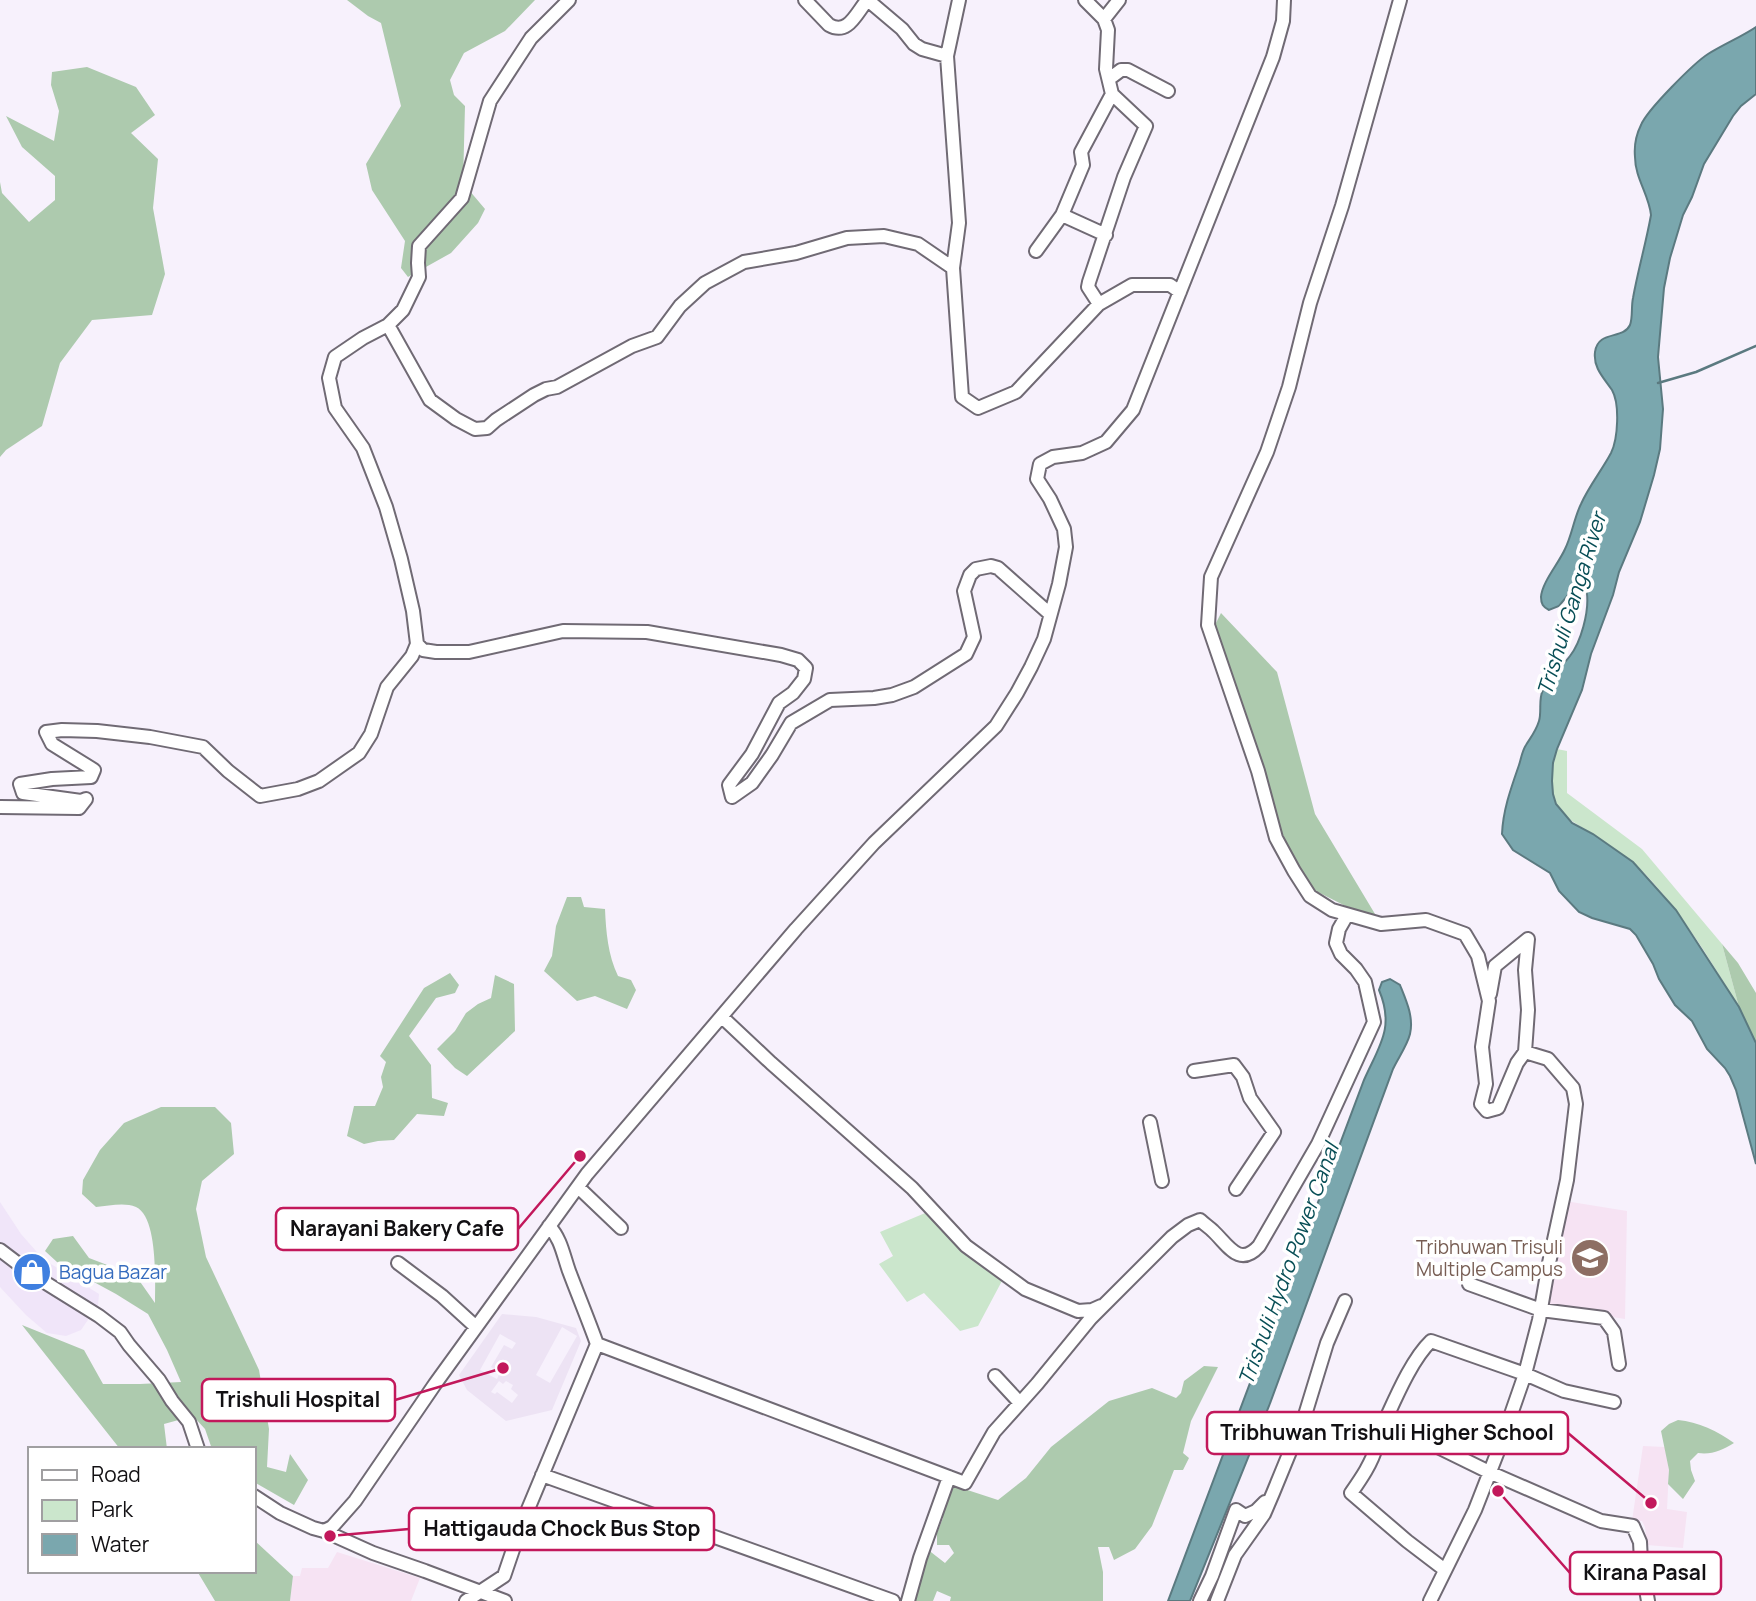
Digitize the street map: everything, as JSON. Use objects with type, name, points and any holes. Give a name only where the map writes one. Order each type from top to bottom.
[{"type":"street","points":[[0,807],[79,808],[86,799],[81,801],[23,793],[20,784],[91,776],[94,770],[52,744],[46,732],[97,731],[203,747],[260,796],[298,789],[319,781],[359,754],[371,734],[387,687],[412,656],[417,644],[413,611],[386,507],[363,448],[335,408],[329,378],[335,357],[388,325],[403,310],[419,277],[419,246],[462,198],[490,101],[530,37],[569,0]]},
{"type":"street","points":[[805,0],[829,25],[841,29],[847,27],[865,3],[878,4],[914,44],[947,56]]},
{"type":"street","points":[[959,0],[947,56],[959,223],[953,268],[962,397],[978,408],[1016,392],[1099,303],[1132,285],[1170,285],[1180,292]]},
{"type":"street","points":[[1085,0],[1104,19],[1108,30],[1107,69],[1112,94],[1146,126],[1124,177],[1088,287],[1099,303]]},
{"type":"street","points":[[1104,19],[1119,0]]},
{"type":"street","points":[[324,1531],[332,1527],[355,1501],[587,1174],[796,929],[874,843],[996,726],[1017,693],[1044,639],[1066,547],[1064,529],[1038,479],[1040,464],[1053,457],[1082,453],[1105,442],[1133,410],[1273,57],[1283,21],[1284,0]]},
{"type":"street","points":[[1400,0],[1342,206],[1310,303],[1289,387],[1267,452],[1211,578],[1208,625],[1258,771],[1276,838],[1310,896],[1332,910],[1381,924],[1426,919],[1465,934],[1478,956],[1489,1001]]},
{"type":"street","points":[[1109,79],[1121,70],[1128,70],[1168,91]]},
{"type":"street","points":[[1036,251],[1062,215],[1083,165],[1081,152],[1112,94]]},
{"type":"street","points":[[1062,215],[1106,235]]},
{"type":"street","points":[[388,325],[430,400],[475,429],[487,428],[546,389],[557,387],[632,346],[657,337],[680,306],[705,283],[744,262],[796,253],[847,238],[884,236],[918,244],[953,268]]},
{"type":"street","points":[[417,644],[423,650],[469,652],[563,631],[647,632],[798,660],[806,668],[804,679],[793,693],[779,703],[752,754],[729,785],[732,797],[752,783],[791,723],[830,700],[874,698],[914,687],[965,654],[974,637],[964,591],[970,575],[976,569],[991,566],[998,568],[1050,614]]},
{"type":"street","points":[[597,1344],[965,1483],[994,1432],[1091,1318],[1172,1237],[1200,1220],[1232,1252],[1249,1254],[1259,1246],[1318,1144],[1374,1023],[1365,982],[1341,954],[1336,943],[1339,929],[1347,915]]},
{"type":"street","points":[[1528,939],[1525,970],[1528,1010],[1525,1052],[1517,1063],[1498,1108],[1487,1111],[1481,1104],[1486,1084],[1482,1047],[1489,1001],[1495,966],[1528,939]]},
{"type":"street","points":[[722,1017],[912,1188],[966,1246],[1025,1289],[1078,1311],[1105,1305]]},
{"type":"street","points":[[1430,1601],[1475,1510],[1525,1374],[1567,1180],[1576,1104],[1573,1088],[1548,1059],[1525,1052]]},
{"type":"street","points":[[1194,1071],[1234,1065],[1243,1077],[1250,1098],[1274,1132],[1236,1189]]},
{"type":"street","points":[[1150,1122],[1162,1181]]},
{"type":"street","points":[[578,1187],[621,1228]]},
{"type":"street","points":[[466,1601],[504,1576],[521,1526],[597,1344],[563,1249],[549,1226]]},
{"type":"street","points":[[0,1250],[120,1332],[189,1422],[197,1447]]},
{"type":"street","points":[[398,1263],[442,1296],[476,1327]]},
{"type":"street","points":[[1469,1284],[1541,1310],[1604,1318],[1614,1332],[1619,1364]]},
{"type":"street","points":[[1217,1601],[1235,1555],[1264,1514],[1273,1493],[1305,1415],[1327,1343],[1345,1301]]},
{"type":"street","points":[[1445,1570],[1351,1493],[1376,1448],[1378,1431],[1416,1361],[1431,1341],[1525,1374],[1564,1391],[1614,1402]]},
{"type":"street","points":[[995,1376],[1020,1403]]},
{"type":"street","points":[[1385,1420],[1489,1472],[1601,1521],[1633,1526],[1640,1542],[1648,1601]]},
{"type":"street","points":[[542,1475],[893,1601]]},
{"type":"street","points":[[908,1601],[920,1558],[949,1477]]},
{"type":"street","points":[[1200,1601],[1236,1510],[1245,1516],[1256,1511],[1273,1493]]},
{"type":"street","points":[[256,1497],[280,1513],[313,1528],[505,1601]]},
{"type":"shaded area","name":"Tribhuwan Trisuli Multiple Campus","points":[[1565,1201],[1627,1211],[1625,1319],[1544,1306]]},
{"type":"shaded area","name":"Bagua Bazar","points":[[0,1202],[21,1234],[43,1259],[99,1294],[98,1305],[81,1330],[66,1336],[47,1333],[0,1287]]},
{"type":"shaded area","points":[[502,1314],[536,1317],[576,1328],[581,1341],[552,1410],[506,1421],[467,1390],[459,1375]],"holes":[[[562,1327],[577,1336],[550,1383],[536,1375]],[[500,1334],[516,1343],[512,1349],[504,1345],[491,1367],[500,1372],[497,1379],[480,1370]],[[499,1381],[503,1384],[506,1381],[513,1385],[511,1389],[518,1395],[512,1403],[497,1392],[491,1392]]]},
{"type":"shaded area","points":[[1643,1446],[1665,1447],[1669,1470],[1667,1509],[1687,1512],[1683,1548],[1647,1545],[1642,1521],[1632,1521]]},
{"type":"shaded area","points":[[337,1552],[420,1578],[411,1601],[290,1601],[293,1576],[300,1576],[302,1568],[328,1568]]},
{"type":"green space","points":[[347,0],[535,0],[505,31],[464,53],[450,80],[454,95],[465,106],[463,183],[485,209],[478,223],[451,253],[408,277],[401,268],[405,241],[372,190],[366,164],[401,106],[381,23]]},
{"type":"green space","points":[[87,67],[136,87],[155,115],[131,133],[158,159],[153,208],[165,274],[152,315],[92,320],[60,363],[42,426],[0,457],[0,182],[2,193],[29,222],[55,200],[55,176],[22,147],[6,116],[54,141],[59,111],[51,85],[52,72]]},
{"type":"green space","points":[[1221,613],[1277,672],[1315,814],[1381,924],[1302,884],[1258,771],[1211,633]]},
{"type":"green space","points":[[1557,749],[1567,751],[1567,793],[1642,849],[1722,944],[1739,1007],[1692,932],[1651,880],[1630,860],[1561,811],[1552,785]]},
{"type":"green space","points":[[567,897],[581,897],[584,907],[605,909],[608,943],[618,976],[631,980],[636,990],[627,1009],[595,996],[577,1001],[544,971],[552,956],[556,926]]},
{"type":"green space","points":[[1722,944],[1738,963],[1756,993],[1756,1043],[1739,1007]]},
{"type":"green space","points":[[450,973],[459,985],[455,993],[436,998],[409,1036],[431,1065],[432,1098],[448,1103],[444,1116],[417,1114],[394,1140],[364,1144],[347,1136],[354,1106],[375,1106],[383,1087],[381,1077],[386,1062],[380,1056],[424,988]]},
{"type":"green space","points":[[495,975],[514,984],[515,1031],[467,1076],[437,1049],[455,1031],[466,1013],[491,998]]},
{"type":"green space","points":[[161,1107],[215,1107],[231,1123],[234,1154],[202,1181],[196,1209],[206,1257],[259,1370],[269,1429],[267,1467],[286,1472],[290,1454],[308,1480],[294,1505],[256,1483],[256,1447],[211,1447],[205,1429],[193,1416],[164,1424],[167,1447],[118,1447],[22,1325],[84,1350],[103,1384],[181,1382],[148,1314],[57,1262],[45,1251],[53,1239],[73,1236],[89,1258],[136,1276],[155,1303],[152,1236],[143,1213],[136,1207],[127,1205],[96,1207],[82,1194],[83,1180],[100,1150],[124,1123]]},
{"type":"green space","points":[[930,1211],[1003,1279],[978,1326],[960,1331],[924,1293],[907,1302],[879,1264],[893,1256],[880,1232]]},
{"type":"green space","points":[[1204,1366],[1218,1367],[1191,1421],[1183,1453],[1189,1458],[1183,1470],[1174,1470],[1152,1526],[1135,1549],[1114,1560],[1109,1547],[1098,1547],[1103,1572],[1103,1601],[950,1601],[951,1597],[937,1591],[933,1601],[914,1601],[927,1549],[945,1563],[954,1553],[949,1545],[937,1545],[937,1533],[943,1518],[938,1514],[949,1484],[998,1500],[1026,1478],[1051,1447],[1109,1401],[1152,1388],[1176,1398],[1181,1393],[1184,1381]]},
{"type":"green space","points":[[1678,1420],[1708,1428],[1734,1443],[1717,1451],[1698,1453],[1690,1461],[1695,1481],[1683,1499],[1668,1484],[1669,1470],[1661,1431]]},
{"type":"green space","points":[[256,1542],[293,1576],[290,1601],[215,1601],[198,1573],[256,1573]]},
{"type":"water","points":[[1756,27],[1756,94],[1733,116],[1704,164],[1683,215],[1670,258],[1664,288],[1658,357],[1663,409],[1660,449],[1640,522],[1619,572],[1591,654],[1582,690],[1557,749],[1552,781],[1556,804],[1572,823],[1633,862],[1676,910],[1739,1007],[1756,1043],[1756,1164],[1730,1076],[1707,1049],[1692,1021],[1675,1005],[1636,935],[1630,929],[1579,912],[1559,891],[1550,873],[1513,850],[1502,834],[1506,808],[1523,752],[1539,721],[1542,694],[1548,680],[1574,650],[1585,618],[1587,594],[1582,588],[1573,589],[1559,606],[1549,610],[1541,602],[1541,597],[1544,585],[1567,544],[1581,504],[1611,453],[1615,439],[1615,396],[1597,368],[1595,352],[1601,341],[1627,330],[1631,322],[1633,298],[1651,215],[1636,165],[1638,133],[1652,109],[1692,67],[1708,54]]},
{"type":"water","points":[[1390,979],[1400,985],[1407,1003],[1411,1021],[1409,1038],[1393,1069],[1269,1406],[1190,1601],[1168,1601],[1364,1080],[1380,1047],[1386,1015],[1379,990],[1382,982]]},
{"type":"waterway","points":[[1658,383],[1696,372],[1756,346]]},
{"type":"place","name":"Narayani Bakery Cafe","points":[[580,1156]]},
{"type":"place","name":"Tribhuwan Trisuli Multiple Campus","points":[[1590,1258]]},
{"type":"place","name":"Bagua Bazar","points":[[32,1272]]},
{"type":"place","name":"Trishuli Hospital","points":[[503,1368]]},
{"type":"place","name":"Kirana Pasal","points":[[1498,1491]]},
{"type":"place","name":"Tribhuwan Trishuli Higher School","points":[[1651,1503]]},
{"type":"place","name":"Hattigauda Chock Bus Stop","points":[[330,1536]]},
{"type":"water label","name":"Trishuli Ganga River","points":[[1571,604]]},
{"type":"water label","name":"Trishuli Hydro Power Canal","points":[[1288,1264]]}]
